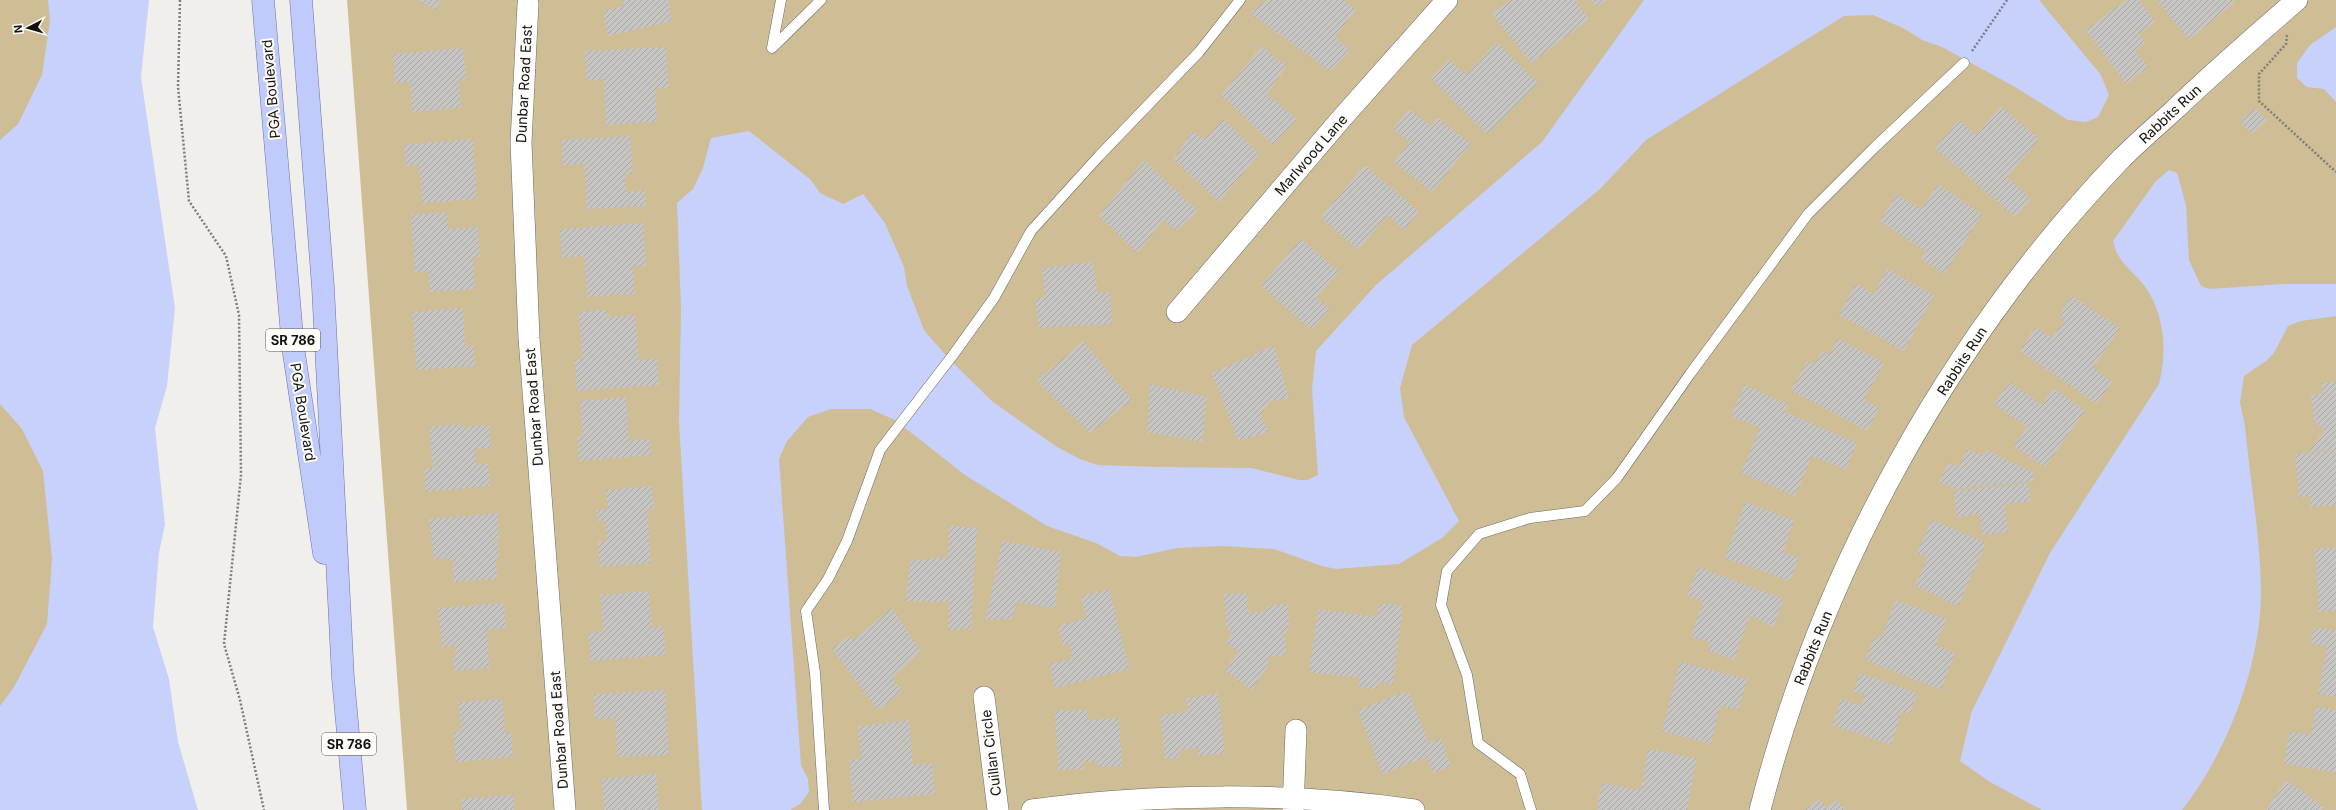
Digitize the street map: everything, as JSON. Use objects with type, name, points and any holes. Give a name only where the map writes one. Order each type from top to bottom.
[{"type":"main road","name":"PGA Boulevard","points":[[263,0],[293,347],[343,678]]},
{"type":"main road","name":"PGA Boulevard","points":[[301,0],[323,287],[343,678],[354,810]]},
{"type":"street","name":"Marlwood Lane","points":[[1177,312],[1341,119],[1447,0]]},
{"type":"street","name":"Rabbits Run","points":[[1760,810],[1774,756],[1798,684],[1827,611],[1860,540],[1904,454],[1980,333],[2033,261],[2080,204],[2121,159],[2297,0]]},
{"type":"street","name":"Dunbar Road East","points":[[528,4],[521,142],[529,338],[565,810]]},
{"type":"street","name":"Cuillan Circle","points":[[984,697],[998,810]]},
{"type":"street","points":[[1293,805],[1296,730]]},
{"type":"street","points":[[1032,810],[1130,801],[1222,798],[1293,805],[1383,805],[1414,810]]},
{"type":"lane","points":[[781,0],[772,48],[821,0]]},
{"type":"lane","points":[[824,810],[815,673],[806,610],[828,579],[847,541],[880,450],[953,355],[994,298],[1031,231],[1099,156],[1199,52],[1240,0]]},
{"type":"lane","points":[[1531,810],[1520,774],[1478,743],[1467,675],[1440,605],[1447,571],[1479,534],[1530,518],[1585,511],[1616,478],[1690,374],[1808,214],[1875,147],[1964,63]]},
{"type":"path","points":[[180,0],[178,87],[189,201],[226,256],[239,315],[241,475],[224,644],[240,700],[264,810]]},
{"type":"path","points":[[1964,63],[2006,0]]},
{"type":"path","points":[[2277,17],[2288,30],[2286,44],[2259,74],[2259,101],[2336,172]]},
{"type":"shaded area","points":[[0,0],[72,0],[136,810],[0,810]]},
{"type":"shaded area","points":[[347,0],[2336,0],[2336,810],[407,810]]},
{"type":"water","points":[[48,0],[149,0],[141,77],[175,308],[167,386],[155,428],[165,524],[159,553],[153,627],[169,679],[178,742],[198,810],[0,810],[0,706],[14,687],[47,624],[52,559],[43,471],[22,429],[0,404],[0,140],[18,124],[42,75],[50,21]]},
{"type":"water","points":[[1644,0],[2039,0],[2101,75],[2109,95],[2098,117],[2086,122],[2068,120],[2015,87],[1942,47],[1922,40],[1903,28],[1873,15],[1844,16],[1646,140],[1600,189],[1412,345],[1400,388],[1404,417],[1459,521],[1442,538],[1399,564],[1336,569],[1322,566],[1274,549],[1223,546],[1177,548],[1136,557],[1120,556],[1096,543],[1047,526],[965,475],[895,420],[870,409],[831,409],[808,417],[787,441],[779,459],[801,765],[808,779],[809,792],[800,804],[790,810],[702,810],[679,422],[681,309],[677,203],[693,189],[703,168],[711,138],[749,131],[811,180],[820,193],[843,204],[863,194],[885,223],[904,267],[907,286],[924,330],[949,359],[993,402],[1057,447],[1080,459],[1098,465],[1251,468],[1299,480],[1307,480],[1318,475],[1312,389],[1316,351],[1376,285],[1542,142]]},
{"type":"water","points":[[2336,27],[2336,102],[2324,89],[2307,87],[2297,78],[2297,63],[2310,45]]},
{"type":"water","points":[[2169,170],[2177,173],[2186,205],[2189,260],[2201,286],[2209,289],[2283,284],[2336,284],[2336,316],[2301,321],[2288,326],[2274,353],[2266,361],[2244,376],[2240,403],[2245,426],[2259,548],[2261,589],[2260,617],[2255,647],[2239,706],[2227,735],[2213,762],[2182,810],[2042,810],[1990,782],[1960,761],[1972,711],[2050,553],[2159,384],[2163,359],[2163,334],[2161,322],[2146,288],[2118,256],[2113,241],[2156,181]]},
{"type":"building","points":[[419,0],[441,0],[435,10]]},
{"type":"building","points":[[623,0],[668,0],[672,21],[608,36],[603,11],[624,6]]},
{"type":"building","points":[[1267,0],[1344,0],[1356,10],[1335,37],[1350,51],[1330,71],[1250,13]]},
{"type":"building","points":[[1510,0],[1575,0],[1589,19],[1531,63],[1492,14]]},
{"type":"building","points":[[1591,0],[1607,0],[1596,7]]},
{"type":"building","points":[[2126,0],[2139,0],[2155,22],[2139,34],[2145,43],[2135,50],[2148,67],[2126,84],[2086,30]]},
{"type":"building","points":[[2157,0],[2232,0],[2234,3],[2189,40]]},
{"type":"building","points":[[1497,42],[1538,83],[1487,134],[1431,78],[1449,59],[1466,75]]},
{"type":"building","points":[[1262,46],[1286,66],[1267,95],[1297,119],[1273,145],[1221,95]]},
{"type":"building","points":[[666,47],[669,88],[655,89],[657,122],[606,125],[604,79],[586,80],[585,51]]},
{"type":"building","points":[[463,48],[466,79],[459,80],[461,108],[412,112],[410,82],[395,83],[393,54]]},
{"type":"building","points":[[2001,106],[2039,139],[2007,177],[2031,199],[2015,217],[1935,148],[1959,120],[1976,135]]},
{"type":"building","points":[[2255,108],[2267,120],[2252,134],[2240,122]]},
{"type":"building","points":[[1409,109],[1431,126],[1437,117],[1471,144],[1432,192],[1394,162],[1410,142],[1393,129]]},
{"type":"building","points":[[1224,119],[1259,154],[1219,202],[1174,160],[1191,132],[1205,139]]},
{"type":"building","points":[[630,136],[633,174],[625,175],[626,192],[645,190],[646,206],[587,209],[584,164],[563,165],[561,140]]},
{"type":"building","points":[[473,139],[477,199],[422,203],[419,165],[406,166],[404,145]]},
{"type":"building","points":[[1144,160],[1198,211],[1177,230],[1163,220],[1138,253],[1099,216]]},
{"type":"building","points":[[1365,165],[1419,212],[1404,230],[1387,215],[1358,250],[1321,217]]},
{"type":"building","points":[[1938,184],[1982,214],[1944,274],[1921,259],[1926,252],[1880,221],[1897,194],[1921,210]]},
{"type":"building","points":[[447,212],[448,229],[478,227],[480,257],[473,258],[475,289],[430,292],[428,271],[415,272],[411,215]]},
{"type":"building","points":[[643,223],[646,266],[633,267],[635,294],[587,297],[584,256],[562,258],[560,229]]},
{"type":"building","points":[[1301,239],[1339,271],[1316,298],[1330,309],[1312,330],[1261,286]]},
{"type":"building","points":[[1093,262],[1098,293],[1110,292],[1112,324],[1039,328],[1035,300],[1045,296],[1042,268]]},
{"type":"building","points":[[1887,269],[1934,295],[1904,351],[1839,315],[1856,284],[1874,294]]},
{"type":"building","points":[[2072,296],[2120,328],[2093,368],[2112,382],[2097,404],[2020,351],[2036,327],[2052,338],[2065,320],[2059,316]]},
{"type":"building","points":[[463,308],[465,346],[474,345],[475,366],[417,370],[412,312]]},
{"type":"building","points":[[607,310],[607,317],[635,315],[639,360],[657,359],[659,385],[577,391],[575,360],[582,359],[579,312]]},
{"type":"building","points":[[1838,338],[1884,363],[1864,399],[1879,408],[1867,431],[1791,390],[1807,361],[1814,365],[1822,351],[1829,355]]},
{"type":"building","points":[[1083,341],[1132,400],[1090,433],[1037,381]]},
{"type":"building","points":[[1274,346],[1289,398],[1270,401],[1261,415],[1269,432],[1238,441],[1212,373]]},
{"type":"building","points":[[2009,382],[2042,405],[2054,388],[2085,411],[2045,467],[2014,446],[2027,427],[1994,404]]},
{"type":"building","points":[[2336,382],[2336,449],[2308,452],[2325,431],[2314,421],[2311,395],[2323,394],[2322,383]]},
{"type":"building","points":[[1150,384],[1207,397],[1202,442],[1147,432]]},
{"type":"building","points":[[1744,385],[1788,404],[1785,412],[1857,443],[1846,470],[1812,456],[1795,496],[1741,473],[1760,428],[1731,416]]},
{"type":"building","points":[[626,397],[629,441],[650,439],[651,455],[579,461],[577,437],[582,436],[580,401]]},
{"type":"building","points":[[460,424],[460,427],[489,425],[491,448],[475,449],[476,465],[488,464],[490,486],[426,492],[424,469],[433,468],[429,427]]},
{"type":"building","points":[[1967,449],[1983,456],[1986,450],[2033,472],[2034,481],[1955,489],[1939,482],[1948,463],[1959,467]]},
{"type":"building","points":[[2336,450],[2336,505],[2311,507],[2310,496],[2299,497],[2295,454]]},
{"type":"building","points":[[2028,483],[2031,501],[2005,504],[2008,532],[1982,535],[1979,514],[1957,517],[1954,491]]},
{"type":"building","points":[[652,486],[654,509],[647,509],[651,563],[600,567],[598,542],[607,541],[605,521],[597,521],[596,510],[608,509],[606,490]]},
{"type":"building","points":[[1745,502],[1794,520],[1783,552],[1799,558],[1790,581],[1725,558]]},
{"type":"building","points":[[498,513],[499,539],[495,539],[495,543],[498,543],[499,558],[496,558],[497,579],[454,582],[452,561],[448,558],[434,559],[429,519]]},
{"type":"building","points":[[1932,519],[1986,543],[1958,606],[1915,586],[1927,558],[1917,553]]},
{"type":"building","points":[[949,525],[977,528],[971,629],[948,630],[949,602],[906,601],[910,561],[948,557]]},
{"type":"building","points":[[1002,541],[1061,552],[1055,608],[1017,602],[1012,619],[986,620]]},
{"type":"building","points":[[2336,547],[2336,611],[2319,612],[2315,549]]},
{"type":"building","points":[[1698,567],[1784,599],[1774,626],[1750,616],[1734,660],[1707,650],[1710,643],[1691,636],[1703,602],[1687,596]]},
{"type":"building","points":[[1109,589],[1129,669],[1055,688],[1049,664],[1073,658],[1069,644],[1063,646],[1058,626],[1086,618],[1081,596]]},
{"type":"building","points":[[649,591],[652,627],[663,626],[666,655],[591,661],[588,633],[603,632],[600,595]]},
{"type":"building","points":[[1247,593],[1248,613],[1265,612],[1270,605],[1288,604],[1289,628],[1285,634],[1286,655],[1268,657],[1268,666],[1251,690],[1225,670],[1239,652],[1226,642],[1233,633],[1226,628],[1224,594]]},
{"type":"building","points":[[1896,600],[1946,619],[1936,645],[1955,653],[1941,690],[1865,660],[1875,636],[1881,638]]},
{"type":"building","points":[[504,603],[506,628],[487,630],[489,668],[454,671],[453,656],[456,656],[455,646],[442,647],[438,608]]},
{"type":"building","points":[[1379,603],[1403,606],[1393,684],[1378,682],[1378,689],[1359,687],[1360,678],[1309,672],[1318,609],[1377,617]]},
{"type":"building","points":[[892,608],[921,651],[892,678],[902,691],[878,710],[832,649],[848,636],[853,640]]},
{"type":"building","points":[[2314,627],[2336,631],[2336,697],[2318,694],[2327,647],[2311,644]]},
{"type":"building","points":[[1680,662],[1747,679],[1739,710],[1720,706],[1711,744],[1662,731]]},
{"type":"building","points":[[1860,673],[1917,693],[1910,714],[1902,711],[1891,745],[1832,725],[1841,699],[1861,706],[1865,695],[1854,691]]},
{"type":"building","points":[[665,690],[669,755],[617,757],[615,718],[595,719],[594,694]]},
{"type":"building","points":[[1408,691],[1429,743],[1441,738],[1451,766],[1433,773],[1426,757],[1382,774],[1358,710]]},
{"type":"building","points":[[1218,694],[1225,753],[1199,756],[1198,748],[1179,750],[1180,758],[1165,759],[1160,715],[1188,712],[1186,698]]},
{"type":"building","points":[[502,699],[505,733],[511,732],[513,757],[456,762],[453,732],[461,731],[458,702]]},
{"type":"building","points":[[2316,706],[2336,710],[2336,773],[2284,764],[2290,731],[2311,735]]},
{"type":"building","points":[[1087,710],[1088,720],[1119,718],[1122,766],[1098,767],[1098,761],[1083,762],[1084,769],[1058,770],[1055,711]]},
{"type":"building","points":[[909,720],[913,765],[932,763],[935,794],[853,802],[849,760],[861,759],[858,726]]},
{"type":"building","points":[[1648,749],[1697,758],[1687,810],[1597,810],[1602,783],[1641,790]]},
{"type":"building","points":[[656,774],[659,810],[604,810],[602,779]]},
{"type":"building","points":[[2286,780],[2324,807],[2322,810],[2266,810]]},
{"type":"building","points":[[513,795],[514,810],[462,810],[461,799]]},
{"type":"building","points":[[1819,799],[1827,808],[1837,800],[1845,810],[1805,810]]}]
